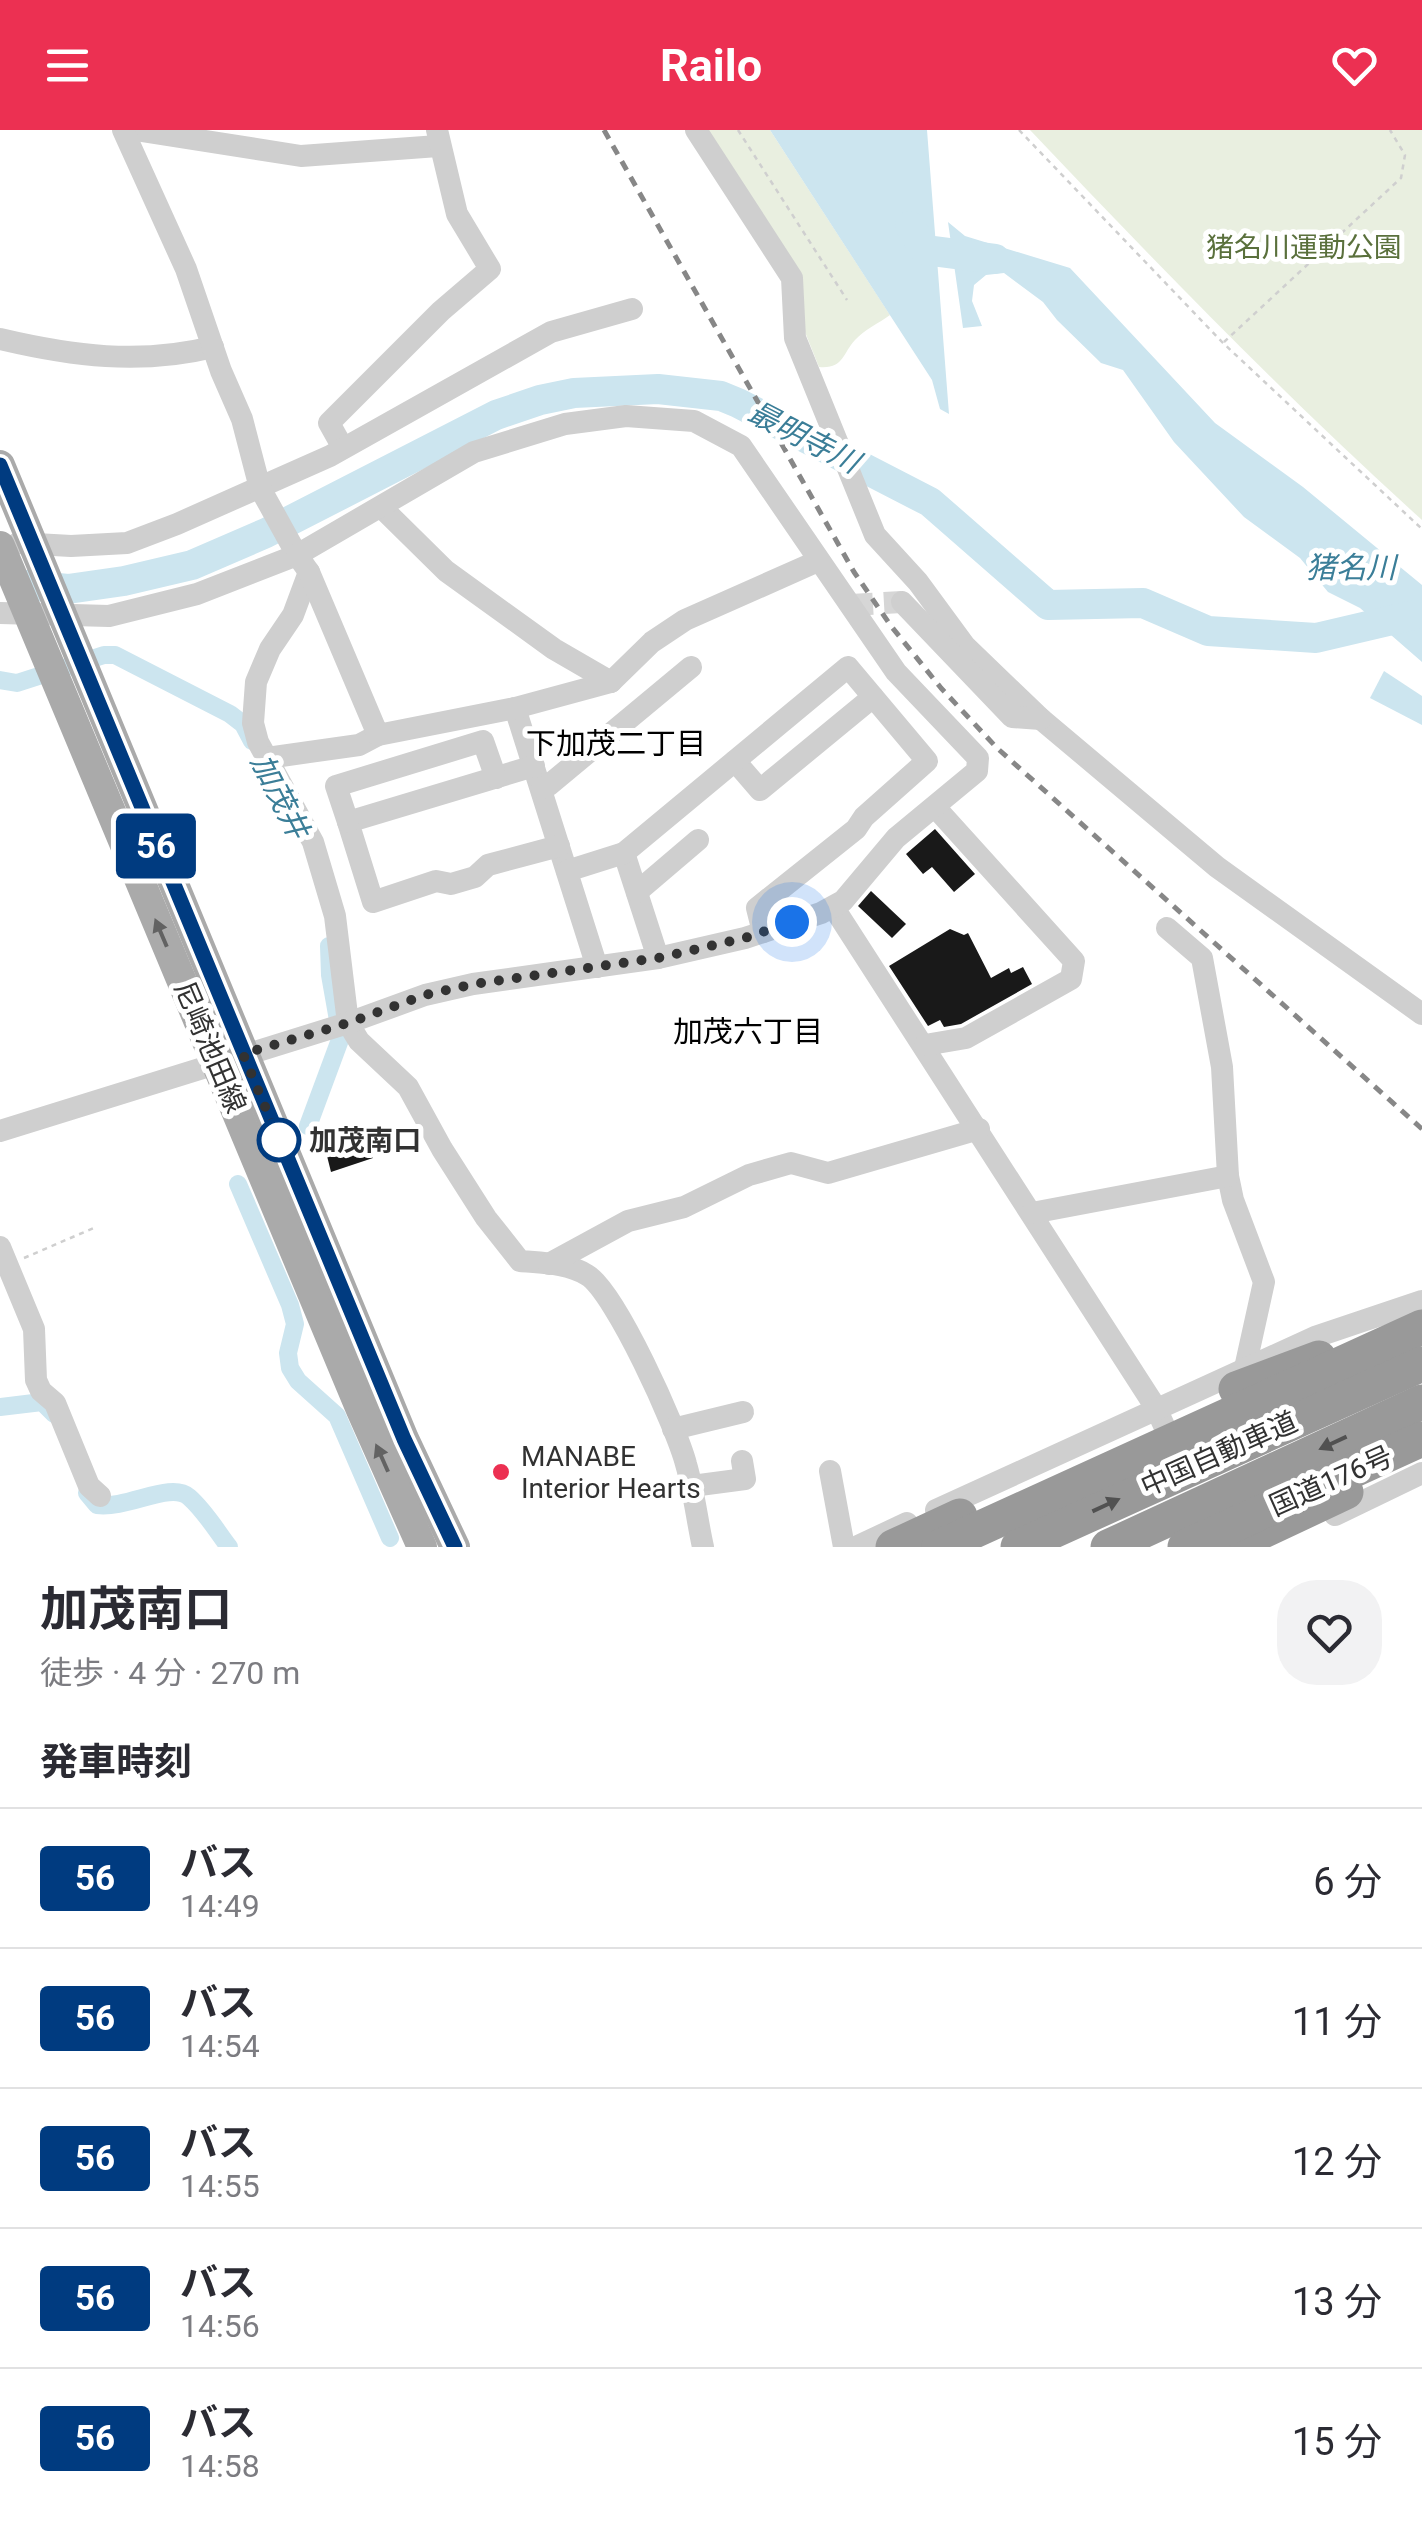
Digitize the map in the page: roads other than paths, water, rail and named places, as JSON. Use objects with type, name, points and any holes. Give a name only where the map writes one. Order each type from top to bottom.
[{"type":"highway","points":[[893,1547],[1236,1389],[1422,1324]]},
{"type":"highway","points":[[939,1547],[1422,1324]]},
{"type":"highway","name":"中国自動車道","points":[[1018,1547],[1422,1364]]},
{"type":"highway","name":"中国自動車道","points":[[1108,1547],[1422,1402]]},
{"type":"highway","name":"国道176号","points":[[1185,1547],[1422,1440]]},
{"type":"highway","points":[[1229,1547],[1422,1456]]},
{"type":"main road","name":"尼崎池田線","points":[[0,465],[61,614],[416,1546]]},
{"type":"main road","name":"尼崎池田線","points":[[0,546],[18,612],[456,1547]]},
{"type":"street","points":[[123,130],[186,269],[242,420],[263,492],[300,559],[378,735]]},
{"type":"street","points":[[135,130],[301,156],[437,138],[457,214],[490,268],[440,310],[329,423],[343,448]]},
{"type":"street","points":[[696,130],[792,278],[794,338],[875,534],[918,582],[965,646],[1042,719],[1217,868],[1422,1014]]},
{"type":"street","points":[[0,546],[127,543],[263,492],[551,332],[632,309]]},
{"type":"street","points":[[0,339],[60,354],[121,359],[182,355],[213,347]]},
{"type":"street","points":[[0,1131],[348,1023],[425,995],[474,984],[658,958],[764,932],[834,908],[896,838],[977,771],[978,758],[896,672],[741,446],[694,420],[626,416],[565,424],[474,452],[300,559],[165,604],[109,616],[18,612]]},
{"type":"street","points":[[381,507],[446,571],[554,649],[611,682]]},
{"type":"street","points":[[300,559],[293,615],[270,648],[256,682],[253,723],[266,758],[313,842],[335,916],[348,1023],[359,1041],[408,1086],[442,1150],[486,1218],[520,1261],[574,1269],[598,1284],[645,1366],[673,1429],[692,1486],[703,1547]]},
{"type":"street","points":[[266,758],[359,745],[378,735],[515,708],[611,682],[652,642],[685,620],[818,561]]},
{"type":"street","points":[[902,602],[1012,718],[1042,719]]},
{"type":"street","points":[[348,822],[496,778],[538,777],[550,785],[691,666]]},
{"type":"street","points":[[566,871],[624,853],[848,667],[927,761],[864,817],[856,829],[757,908],[764,932]]},
{"type":"street","points":[[735,762],[760,790],[896,672]]},
{"type":"street","points":[[515,708],[597,967]]},
{"type":"street","points":[[496,778],[483,741],[336,786],[372,902],[436,881],[451,884],[475,877],[488,866],[559,846]]},
{"type":"street","points":[[925,1045],[966,1038],[1070,979],[1074,960],[935,808]]},
{"type":"street","points":[[637,892],[698,840]]},
{"type":"street","points":[[624,853],[658,958]]},
{"type":"street","points":[[834,908],[1156,1408],[1217,1547]]},
{"type":"street","points":[[1167,928],[1202,958],[1222,1067],[1228,1176],[1264,1282],[1245,1368]]},
{"type":"street","points":[[549,1264],[628,1221],[684,1207],[748,1175],[791,1163],[828,1173],[979,1129]]},
{"type":"street","points":[[1032,1213],[1228,1176]]},
{"type":"street","points":[[4,1256],[34,1329],[36,1380],[41,1391],[55,1403],[89,1486],[100,1496]]},
{"type":"street","points":[[856,1547],[1315,1337],[1422,1302]]},
{"type":"street","points":[[673,1429],[743,1412]]},
{"type":"street","points":[[692,1486],[745,1478],[742,1460]]},
{"type":"street","points":[[830,1471],[844,1547]]},
{"type":"street","points":[[1267,1547],[1422,1473]]},
{"type":"water","points":[[770,130],[927,130],[949,414],[940,409],[932,380]]},
{"type":"water","name":"猪名川","points":[[948,222],[965,236],[1070,268],[1215,423],[1303,487],[1422,585],[1422,662],[1360,608],[1328,592],[1300,558],[1244,517],[1174,442],[1123,370],[1101,363],[1043,302],[1004,273],[986,275],[974,285],[972,301],[982,326],[963,328]]},
{"type":"water","points":[[1384,671],[1422,696],[1422,725],[1370,698]]},
{"type":"waterway","name":"猪名川","points":[[910,226],[925,250],[995,259]]},
{"type":"waterway","name":"最明寺川","points":[[27,585],[68,589],[192,565],[266,533],[496,415],[574,393],[658,389],[721,396],[738,403],[930,502],[1048,605],[1143,603],[1208,631],[1316,638],[1414,615]]},
{"type":"waterway","name":"加茂井","points":[[0,680],[17,683],[104,655],[115,655],[230,714],[243,724],[252,741]]},
{"type":"waterway","name":"加茂井","points":[[308,1126],[341,1037],[329,946]]},
{"type":"waterway","name":"加茂井","points":[[238,1184],[290,1305],[295,1324],[288,1353],[290,1368],[298,1381],[337,1416],[390,1538]]},
{"type":"waterway","name":"加茂井","points":[[0,1407],[42,1402],[54,1414]]},
{"type":"waterway","name":"加茂井","points":[[87,1493],[97,1505],[181,1493],[200,1508],[229,1547]]},
{"type":"tunnel","points":[[851,605],[902,602]]},
{"type":"railway","points":[[604,130],[854,572],[941,688],[997,748],[1422,1129]]},
{"type":"place","name":"加茂南口","points":[[279,1140]]},
{"type":"place","name":"MANABE Interior Hearts","points":[[501,1472]]},
{"type":"district","name":"下加茂二丁目","points":[[616,743]]},
{"type":"district","name":"加茂六丁目","points":[[748,1031]]},
{"type":"park label","name":"猪名川運動公園","points":[[1304,247]]}]
